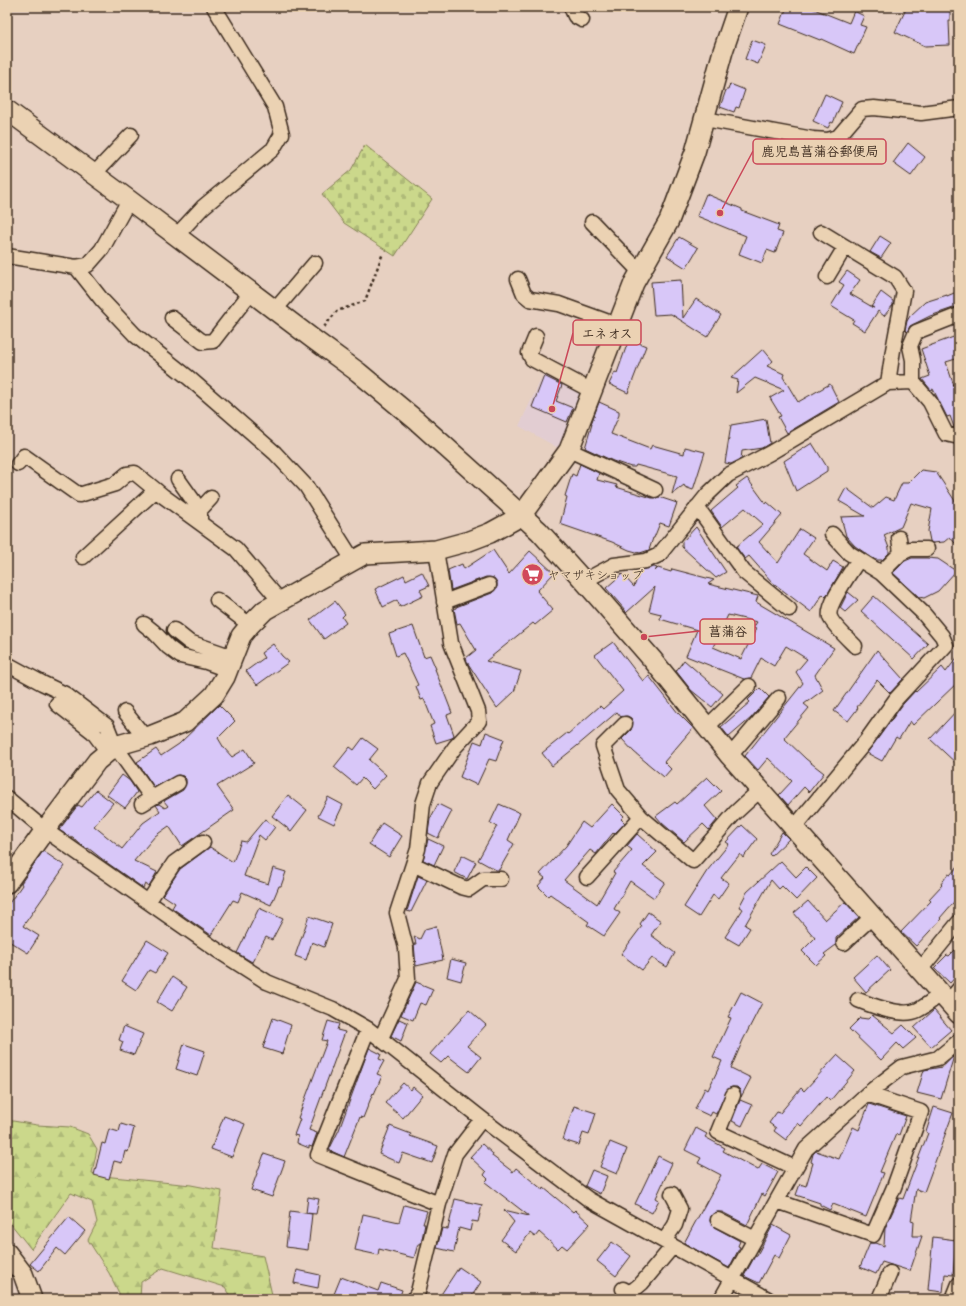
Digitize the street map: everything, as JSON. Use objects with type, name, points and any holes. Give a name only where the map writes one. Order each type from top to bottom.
[{"type":"street","points":[[176,236],[203,207],[273,149],[282,134],[275,107],[214,7]]},
{"type":"street","points":[[571,7],[575,16],[582,20]]},
{"type":"street","points":[[7,883],[44,830],[97,761],[111,749],[168,730],[184,722],[214,695],[225,678],[242,636],[250,625],[266,610],[365,554],[436,550],[469,541],[490,533],[521,516],[569,450],[634,283],[669,221],[695,152],[723,51],[738,7]]},
{"type":"street","points":[[705,119],[813,139],[828,140],[838,137],[862,109],[874,108],[921,113],[959,108]]},
{"type":"street","points":[[7,110],[358,372],[417,421],[539,531],[652,659],[730,756],[920,970],[952,1000],[917,1011],[898,1013],[881,1009],[858,1000]]},
{"type":"street","points":[[94,174],[131,135]]},
{"type":"street","points":[[7,256],[76,267],[88,265],[102,248],[129,200]]},
{"type":"street","points":[[592,222],[640,272]]},
{"type":"street","points":[[822,232],[895,277],[904,291],[892,350],[888,383]]},
{"type":"street","points":[[827,277],[845,247]]},
{"type":"street","points":[[274,310],[315,262]]},
{"type":"street","points":[[76,267],[102,300],[134,335],[189,378],[275,453],[306,486],[353,560]]},
{"type":"street","points":[[518,279],[524,294],[530,299],[558,304],[618,325]]},
{"type":"street","points":[[172,318],[203,342],[213,341],[251,292]]},
{"type":"street","points":[[959,315],[916,332],[910,346],[913,360],[913,382],[930,402],[946,434],[959,436]]},
{"type":"street","points":[[536,336],[529,353],[532,359],[592,391]]},
{"type":"street","points":[[584,581],[614,566],[646,561],[659,555],[708,494],[728,475],[770,453],[888,383],[913,382]]},
{"type":"street","points":[[569,450],[655,490]]},
{"type":"street","points":[[18,464],[24,456],[79,495],[115,484],[126,474],[135,473],[156,490],[200,517],[236,549],[281,602]]},
{"type":"street","points":[[178,479],[200,517]]},
{"type":"street","points":[[83,557],[156,490]]},
{"type":"street","points":[[200,517],[211,498]]},
{"type":"street","points":[[697,507],[744,572],[789,609]]},
{"type":"street","points":[[794,828],[866,741],[896,699],[946,645],[942,636],[923,613],[881,573],[849,553],[832,534]]},
{"type":"street","points":[[899,538],[901,553]]},
{"type":"street","points":[[881,573],[901,553],[910,549],[928,549]]},
{"type":"street","points":[[380,1038],[408,979],[406,948],[397,913],[418,849],[423,804],[430,783],[455,747],[479,722],[478,711],[451,643],[436,550]]},
{"type":"street","points":[[855,646],[830,619],[829,612],[837,595],[859,559]]},
{"type":"street","points":[[444,602],[489,585]]},
{"type":"street","points":[[217,600],[250,625]]},
{"type":"street","points":[[144,624],[168,647],[180,656],[206,662],[230,664]]},
{"type":"street","points":[[174,630],[189,642],[230,664]]},
{"type":"street","points":[[7,664],[65,694],[107,726],[111,749]]},
{"type":"street","points":[[707,727],[749,686]]},
{"type":"street","points":[[730,756],[779,698]]},
{"type":"street","points":[[57,704],[93,732],[111,749],[147,801],[178,783]]},
{"type":"street","points":[[125,712],[145,737]]},
{"type":"street","points":[[625,724],[603,746],[618,790],[641,817],[693,861],[735,813],[760,790]]},
{"type":"street","points":[[7,798],[44,830],[217,950],[267,982],[333,1009],[368,1028],[482,1119],[588,1199],[768,1299]]},
{"type":"street","points":[[587,877],[641,817]]},
{"type":"street","points":[[148,902],[174,863],[203,842]]},
{"type":"street","points":[[413,864],[461,887],[469,889],[483,879],[501,879]]},
{"type":"street","points":[[844,943],[873,916]]},
{"type":"street","points":[[920,970],[959,922]]},
{"type":"street","points":[[368,1028],[318,1155],[439,1204]]},
{"type":"street","points":[[721,1299],[806,1149],[867,1094],[902,1066],[938,1058],[959,1041]]},
{"type":"street","points":[[777,1201],[873,1235],[894,1187],[921,1112],[867,1094]]},
{"type":"street","points":[[733,1095],[718,1132],[796,1168]]},
{"type":"street","points":[[414,1299],[418,1292],[439,1204],[454,1154],[482,1119]]},
{"type":"street","points":[[623,1289],[630,1293],[642,1283],[668,1244],[680,1209],[672,1194]]},
{"type":"street","points":[[718,1220],[755,1239]]},
{"type":"street","points":[[7,1253],[23,1274],[32,1299]]},
{"type":"street","points":[[879,1299],[890,1273]]},
{"type":"street","points":[[953,1299],[959,1284]]},
{"type":"path","points":[[313,339],[337,311],[365,301],[383,253]]},
{"type":"shaded area","points":[[545,371],[583,391],[560,449],[519,426]]},
{"type":"green space","points":[[365,145],[432,199],[395,256],[344,223],[322,194],[351,170]]},
{"type":"green space","points":[[7,1120],[37,1125],[70,1127],[88,1134],[97,1149],[92,1173],[103,1176],[191,1185],[222,1191],[214,1248],[263,1256],[273,1299],[233,1299],[225,1287],[163,1268],[141,1282],[140,1299],[122,1299],[109,1273],[88,1240],[97,1222],[92,1202],[71,1193],[31,1249],[7,1219]]},
{"type":"building","points":[[787,7],[809,7],[849,23],[854,11],[864,16],[860,25],[866,27],[854,54],[821,39],[820,40],[780,24]]},
{"type":"building","points":[[907,7],[950,7],[950,45],[925,46],[895,32]]},
{"type":"building","points":[[752,40],[766,45],[758,64],[745,59]]},
{"type":"building","points":[[730,84],[745,90],[739,108],[736,107],[734,112],[720,107],[726,90],[728,90]]},
{"type":"building","points":[[825,94],[842,102],[833,123],[831,122],[828,128],[813,121]]},
{"type":"building","points":[[908,143],[925,157],[911,176],[893,163]]},
{"type":"building","points":[[706,194],[742,209],[742,211],[779,225],[777,231],[783,233],[775,253],[767,250],[762,263],[739,254],[746,236],[697,216]]},
{"type":"building","points":[[880,236],[891,243],[881,258],[870,252]]},
{"type":"building","points":[[679,237],[698,248],[686,268],[667,256]]},
{"type":"building","points":[[847,271],[860,280],[850,294],[871,306],[881,292],[893,301],[893,305],[884,316],[878,311],[865,331],[852,323],[854,320],[831,306],[844,285],[839,282]]},
{"type":"building","points":[[681,280],[683,318],[696,299],[721,315],[707,337],[671,314],[654,315],[651,282]]},
{"type":"building","points":[[959,291],[959,306],[930,316],[910,326],[907,332],[905,330],[910,316],[925,302]]},
{"type":"building","points":[[959,335],[959,358],[946,362],[954,386],[956,386],[959,394],[959,428],[954,427],[950,416],[947,417],[933,389],[931,390],[922,379],[930,376],[921,349]]},
{"type":"building","points":[[629,339],[646,346],[628,393],[609,384],[615,372],[617,373]]},
{"type":"building","points":[[763,349],[773,361],[767,366],[784,374],[783,377],[798,402],[830,384],[839,402],[787,433],[778,417],[781,416],[770,398],[784,390],[755,378],[736,393],[738,380],[731,378]]},
{"type":"building","points":[[544,376],[562,385],[556,401],[573,408],[567,422],[532,407]]},
{"type":"building","points":[[599,402],[619,411],[619,415],[611,434],[650,449],[652,445],[684,454],[685,447],[705,452],[693,490],[685,487],[684,485],[672,494],[677,476],[636,465],[635,467],[631,467],[613,461],[585,448],[591,424]]},
{"type":"building","points":[[766,419],[770,443],[762,448],[742,451],[741,459],[731,464],[725,463],[731,425]]},
{"type":"building","points":[[812,443],[827,467],[827,471],[796,491],[784,461]]},
{"type":"building","points":[[580,464],[599,473],[597,480],[617,485],[616,487],[652,498],[659,497],[677,503],[669,526],[660,523],[649,550],[640,553],[629,550],[612,542],[560,524],[567,497],[565,496],[572,474],[576,476]]},
{"type":"building","points":[[921,470],[936,472],[959,507],[959,548],[950,537],[944,542],[932,543],[930,541],[928,531],[932,509],[911,503],[901,527],[884,535],[889,548],[889,553],[882,560],[875,560],[855,546],[846,536],[841,517],[865,516],[839,501],[846,488],[873,508],[886,497],[894,500],[902,483],[908,483]]},
{"type":"building","points":[[747,478],[766,504],[767,502],[782,515],[759,542],[778,563],[800,529],[814,538],[803,554],[827,571],[833,561],[843,567],[826,597],[823,594],[811,612],[772,582],[749,556],[745,559],[736,547],[763,524],[745,508],[722,527],[711,511],[738,488],[736,486]]},
{"type":"building","points":[[696,527],[726,572],[716,578],[682,547],[682,542]]},
{"type":"building","points":[[493,550],[509,574],[530,551],[554,573],[537,591],[553,610],[535,625],[533,623],[486,661],[521,671],[514,692],[497,708],[467,662],[466,658],[476,650],[460,623],[457,624],[454,609],[492,593],[497,587],[497,582],[494,578],[486,577],[451,590],[448,570],[462,564],[464,569]]},
{"type":"building","points":[[912,558],[938,559],[956,571],[938,591],[924,598],[919,597],[893,573],[905,561]]},
{"type":"building","points":[[654,567],[657,568],[655,571],[658,568],[671,572],[672,569],[714,580],[708,584],[758,596],[756,602],[834,648],[815,675],[823,690],[804,704],[809,708],[784,738],[806,759],[824,773],[809,792],[804,787],[788,805],[779,795],[792,781],[768,758],[758,770],[745,756],[803,683],[796,672],[807,659],[786,646],[774,666],[761,658],[751,678],[744,679],[686,656],[697,630],[660,619],[661,614],[649,611],[655,587],[626,613],[606,588],[622,574],[634,587],[640,570]],"holes":[[[728,615],[757,622],[753,628],[756,629],[741,659],[713,647]]]},
{"type":"building","points":[[422,572],[429,586],[420,590],[423,596],[400,607],[397,600],[383,607],[375,589],[404,575],[406,580]]},
{"type":"building","points":[[848,592],[858,600],[845,612],[840,608]]},
{"type":"building","points":[[874,596],[928,644],[914,659],[861,611]]},
{"type":"building","points":[[335,601],[345,614],[342,617],[346,623],[324,639],[310,620]]},
{"type":"building","points":[[413,626],[424,657],[430,655],[452,713],[447,715],[454,735],[452,738],[436,743],[430,726],[434,724],[424,699],[421,700],[416,686],[418,685],[403,653],[396,656],[389,634]]},
{"type":"building","points":[[613,642],[643,681],[649,676],[678,713],[693,728],[664,762],[671,769],[664,777],[634,752],[622,739],[631,730],[633,722],[631,718],[627,716],[621,717],[617,712],[552,766],[542,753],[567,733],[568,734],[600,706],[603,709],[623,691],[595,655]]},
{"type":"building","points":[[273,644],[282,656],[289,662],[257,685],[246,671],[264,658],[261,653]]},
{"type":"building","points":[[877,650],[903,679],[890,693],[877,680],[848,721],[834,711]]},
{"type":"building","points":[[959,655],[959,681],[913,725],[910,721],[899,739],[896,737],[882,761],[867,753],[903,704],[915,691],[916,692],[942,667],[946,672]]},
{"type":"building","points":[[684,660],[723,694],[712,707],[691,690],[676,671]]},
{"type":"building","points":[[760,688],[769,697],[751,718],[729,737],[721,727],[750,702],[748,700]]},
{"type":"building","points":[[219,705],[235,721],[218,738],[224,748],[232,757],[245,749],[254,763],[217,786],[234,810],[182,846],[169,826],[155,836],[134,861],[157,872],[149,886],[145,884],[143,888],[88,848],[87,849],[70,836],[59,830],[78,805],[82,807],[96,790],[113,803],[94,826],[122,849],[143,823],[160,811],[156,805],[159,804],[165,808],[168,806],[164,801],[183,790],[186,783],[186,779],[183,776],[178,775],[154,787],[137,762],[156,749],[161,756],[179,744]]},
{"type":"building","points":[[959,708],[959,766],[930,739]]},
{"type":"building","points":[[486,732],[504,739],[496,761],[489,759],[477,785],[460,777],[474,741],[482,744]]},
{"type":"building","points":[[363,738],[378,749],[369,760],[386,775],[373,789],[362,778],[356,785],[334,767],[350,747],[354,750]]},
{"type":"building","points":[[122,775],[130,781],[137,792],[125,808],[107,795]]},
{"type":"building","points":[[707,777],[721,791],[705,806],[717,820],[709,830],[703,824],[684,842],[656,816],[675,802],[677,804]]},
{"type":"building","points":[[288,795],[307,810],[291,831],[272,816]]},
{"type":"building","points":[[328,797],[343,805],[334,824],[318,816]]},
{"type":"building","points":[[438,804],[452,811],[438,838],[428,833],[430,819]]},
{"type":"building","points":[[499,804],[520,813],[508,840],[514,844],[499,870],[496,870],[478,860],[497,826],[490,823]]},
{"type":"building","points":[[612,804],[624,816],[621,819],[625,823],[614,834],[613,833],[596,854],[590,850],[564,880],[597,904],[615,873],[613,872],[632,850],[627,846],[637,834],[657,852],[643,866],[665,882],[654,898],[630,881],[614,909],[620,913],[604,936],[587,925],[589,922],[550,894],[548,896],[538,886],[545,878],[540,874],[566,846],[582,822],[590,828]]},
{"type":"building","points":[[265,819],[275,827],[265,840],[259,835],[244,876],[268,884],[273,868],[286,872],[281,886],[279,886],[271,905],[242,892],[238,902],[233,900],[211,935],[172,908],[175,903],[163,895],[180,869],[210,847],[233,862],[241,841],[246,842]]},
{"type":"building","points":[[382,823],[402,836],[389,857],[369,844]]},
{"type":"building","points":[[742,825],[757,839],[743,858],[740,854],[721,878],[729,883],[718,899],[713,895],[699,917],[684,907],[707,871],[729,844],[726,842]]},
{"type":"building","points":[[782,832],[789,839],[771,856],[769,854]]},
{"type":"building","points":[[428,839],[443,846],[434,865],[423,860]]},
{"type":"building","points":[[43,851],[65,866],[23,926],[39,936],[28,953],[7,940],[7,906]]},
{"type":"building","points":[[462,855],[476,862],[467,879],[454,872]]},
{"type":"building","points":[[781,861],[796,877],[806,867],[817,878],[796,900],[782,886],[779,889],[771,880],[745,925],[750,928],[739,945],[725,937],[743,909],[739,907],[747,892]]},
{"type":"building","points":[[959,865],[959,896],[940,918],[941,919],[916,946],[901,932],[931,901],[929,899],[942,885],[941,884],[948,874],[950,875]]},
{"type":"building","points":[[418,876],[427,880],[411,912],[407,911]]},
{"type":"building","points":[[808,901],[825,920],[845,902],[859,917],[836,938],[836,945],[824,954],[826,956],[816,965],[802,951],[815,938],[794,913]]},
{"type":"building","points":[[259,908],[283,919],[272,940],[266,937],[252,962],[237,953]]},
{"type":"building","points":[[648,912],[661,921],[651,935],[675,953],[667,967],[652,958],[642,970],[621,954],[642,926],[640,924]]},
{"type":"building","points":[[309,916],[332,924],[324,947],[312,942],[306,960],[295,956]]},
{"type":"building","points":[[436,926],[443,960],[416,966],[414,944],[416,944],[414,936],[420,939],[425,929]]},
{"type":"building","points":[[147,940],[168,953],[155,973],[149,970],[136,990],[122,981]]},
{"type":"building","points":[[959,946],[959,973],[950,983],[934,968]]},
{"type":"building","points":[[877,955],[890,970],[866,992],[853,977]]},
{"type":"building","points":[[451,959],[466,963],[461,981],[447,977]]},
{"type":"building","points":[[172,977],[187,987],[172,1011],[157,1002]]},
{"type":"building","points":[[416,982],[433,989],[426,1005],[420,1003],[413,1020],[401,1015]]},
{"type":"building","points":[[741,992],[762,1003],[743,1040],[731,1068],[751,1078],[741,1097],[740,1090],[737,1087],[728,1089],[716,1114],[712,1112],[710,1116],[695,1109],[705,1088],[708,1090],[722,1061],[713,1057],[731,1018],[728,1017]]},
{"type":"building","points":[[469,1010],[486,1025],[467,1046],[481,1057],[469,1072],[448,1056],[441,1063],[430,1054]]},
{"type":"building","points":[[934,1010],[951,1030],[931,1047],[914,1028]]},
{"type":"building","points":[[872,1015],[894,1033],[903,1025],[916,1038],[903,1049],[897,1043],[881,1060],[849,1029],[860,1018],[868,1019]]},
{"type":"building","points":[[273,1018],[291,1025],[282,1054],[263,1048]]},
{"type":"building","points":[[399,1019],[408,1023],[401,1041],[391,1036]]},
{"type":"building","points":[[328,1021],[339,1024],[337,1030],[345,1032],[309,1130],[317,1133],[312,1147],[309,1146],[309,1148],[297,1143],[298,1136],[294,1135],[300,1119],[298,1118],[327,1041],[322,1040]]},
{"type":"building","points":[[124,1026],[143,1034],[134,1055],[120,1050],[123,1042],[119,1040]]},
{"type":"building","points":[[184,1044],[205,1051],[197,1076],[176,1069]]},
{"type":"building","points":[[369,1048],[381,1054],[379,1059],[384,1061],[377,1074],[382,1076],[363,1118],[360,1117],[344,1157],[329,1150],[339,1130]]},
{"type":"building","points":[[837,1055],[855,1071],[830,1101],[826,1097],[801,1126],[798,1123],[786,1140],[774,1131],[776,1128],[769,1123],[777,1112],[780,1113],[801,1088],[804,1091]]},
{"type":"building","points":[[954,1056],[941,1099],[917,1093],[924,1070],[942,1067]]},
{"type":"building","points":[[403,1083],[411,1090],[413,1087],[422,1095],[403,1118],[385,1103]]},
{"type":"building","points":[[740,1100],[752,1105],[742,1126],[732,1121]]},
{"type":"building","points":[[869,1104],[906,1116],[899,1135],[896,1134],[880,1172],[884,1173],[866,1217],[833,1204],[830,1210],[820,1205],[820,1203],[796,1195],[800,1184],[806,1186],[813,1163],[811,1162],[813,1154],[816,1151],[839,1159],[853,1127],[859,1130]]},
{"type":"building","points":[[574,1106],[596,1113],[589,1135],[583,1133],[579,1145],[563,1140]]},
{"type":"building","points":[[934,1107],[953,1113],[924,1192],[916,1189],[911,1221],[914,1222],[913,1236],[922,1236],[910,1271],[882,1262],[876,1274],[860,1267],[870,1243],[876,1243],[884,1246],[885,1228],[899,1198],[903,1199],[928,1133],[926,1132]]},
{"type":"building","points":[[224,1116],[245,1124],[232,1157],[211,1149]]},
{"type":"building","points":[[121,1124],[134,1128],[128,1152],[125,1151],[122,1163],[114,1161],[109,1179],[94,1175],[102,1143],[105,1144],[109,1129],[119,1132]]},
{"type":"building","points":[[390,1126],[411,1134],[410,1136],[438,1146],[432,1163],[403,1153],[399,1163],[379,1154]]},
{"type":"building","points":[[696,1128],[707,1134],[705,1137],[725,1148],[723,1151],[758,1170],[762,1164],[778,1172],[765,1196],[762,1194],[747,1225],[722,1212],[717,1212],[711,1216],[710,1221],[714,1227],[740,1241],[738,1246],[740,1247],[729,1268],[684,1243],[721,1175],[698,1163],[701,1158],[685,1150]]},
{"type":"building","points":[[610,1142],[627,1149],[617,1174],[600,1167]]},
{"type":"building","points":[[482,1144],[493,1154],[492,1156],[513,1172],[516,1168],[543,1190],[544,1188],[573,1212],[575,1210],[590,1224],[567,1249],[562,1245],[558,1249],[539,1232],[535,1237],[530,1233],[516,1251],[501,1240],[514,1222],[504,1210],[529,1216],[485,1182],[488,1179],[484,1175],[486,1172],[470,1157]]},
{"type":"building","points":[[264,1154],[285,1161],[272,1197],[251,1190]]},
{"type":"building","points":[[658,1156],[672,1163],[656,1198],[659,1200],[652,1213],[635,1204]]},
{"type":"building","points":[[592,1170],[607,1176],[600,1194],[585,1186]]},
{"type":"building","points":[[308,1197],[319,1199],[316,1214],[306,1213]]},
{"type":"building","points":[[455,1199],[482,1205],[478,1222],[472,1221],[470,1231],[459,1228],[454,1252],[437,1248],[442,1228],[448,1229]]},
{"type":"building","points":[[404,1205],[427,1211],[423,1224],[425,1224],[421,1244],[418,1244],[414,1258],[379,1249],[378,1255],[355,1250],[363,1214],[399,1222]]},
{"type":"building","points":[[290,1211],[312,1214],[308,1250],[286,1247]]},
{"type":"building","points":[[69,1217],[85,1231],[65,1255],[57,1248],[39,1271],[30,1264]]},
{"type":"building","points":[[773,1225],[791,1235],[779,1258],[774,1255],[759,1283],[744,1276]]},
{"type":"building","points":[[933,1237],[956,1240],[953,1275],[945,1274],[943,1292],[928,1290]]},
{"type":"building","points":[[612,1242],[631,1256],[616,1276],[597,1261]]},
{"type":"building","points":[[459,1267],[481,1282],[470,1299],[438,1299]]},
{"type":"building","points":[[297,1270],[320,1275],[318,1288],[294,1283]]},
{"type":"building","points":[[341,1277],[378,1291],[381,1283],[402,1290],[399,1299],[332,1299]]},
{"type":"place","name":"鹿児島菖蒲谷郵便局","points":[[720,213]]},
{"type":"place","name":"エネオス","points":[[552,409]]},
{"type":"place","name":"ヤマザキショップ","points":[[533,575]]},
{"type":"place","name":"菖蒲谷","points":[[644,637]]}]
